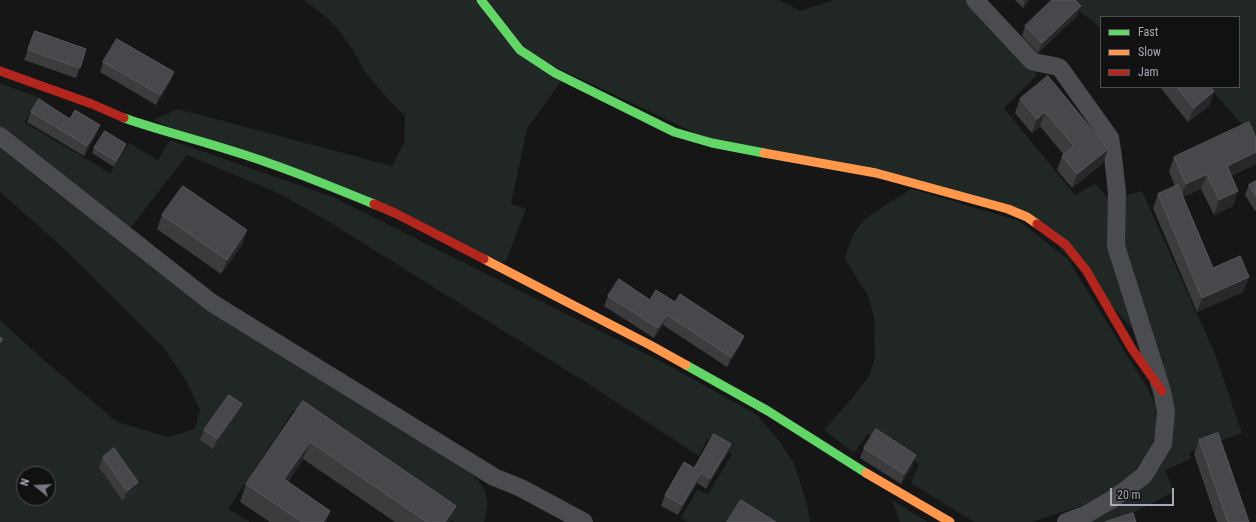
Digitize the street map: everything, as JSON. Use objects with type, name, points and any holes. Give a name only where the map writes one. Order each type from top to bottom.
[{"type":"street","points":[[481,0],[520,50],[555,73],[674,132],[712,143],[876,173],[981,201],[1008,209],[1027,217],[1066,245],[1086,270],[1132,350],[1162,391]]},
{"type":"street","points":[[974,0],[1032,61],[1041,65],[1053,65],[1060,68],[1110,138],[1117,192],[1116,246],[1162,391],[1166,412],[1163,444],[1144,475],[1111,500],[1085,515],[1066,522]]},
{"type":"street","points":[[0,71],[92,104],[113,114],[147,126],[226,149],[307,177],[395,213],[650,345],[768,411],[844,460],[950,522]]},
{"type":"street","points":[[0,136],[212,303],[494,477],[521,488],[584,522]]},
{"type":"shaded area","points":[[304,0],[476,0],[561,81],[527,129],[511,204],[526,209],[505,263],[153,120],[178,109],[392,166],[404,143],[405,116],[386,97],[365,72],[353,50],[333,23]]},
{"type":"shaded area","points":[[487,0],[779,0],[801,11],[833,0],[968,0],[1020,52],[1037,75],[1004,108],[1075,195],[1095,184],[1114,203],[1145,343],[1030,214],[708,139],[530,55]]},
{"type":"shaded area","points":[[1065,0],[1256,0],[1256,147],[1249,132],[1210,88],[1240,88],[1240,16],[1100,16],[1100,27]]},
{"type":"shaded area","points":[[0,83],[40,98],[24,122],[110,173],[129,143],[158,160],[170,140],[333,197],[666,364],[757,415],[780,442],[794,463],[807,504],[810,522],[757,522],[735,509],[726,522],[688,522],[681,518],[697,490],[708,494],[732,454],[707,439],[699,456],[587,383],[331,223],[280,194],[187,155],[128,231],[0,131]]},
{"type":"shaded area","points":[[0,148],[210,312],[473,475],[487,497],[487,508],[484,522],[454,522],[294,410],[228,509],[250,522],[0,522],[0,320],[38,355],[117,422],[168,437],[195,429],[200,410],[185,379],[162,346],[61,246],[0,192]]},
{"type":"shaded area","points":[[912,189],[1019,221],[1068,259],[1149,391],[1155,404],[1157,421],[1154,440],[1144,458],[1129,477],[1106,494],[1084,505],[1032,522],[974,522],[911,483],[919,464],[868,434],[854,453],[824,430],[869,376],[875,357],[874,317],[868,296],[845,259],[849,245],[855,232],[865,220]]},
{"type":"shaded area","points":[[1142,191],[1215,354],[1242,433],[1189,452],[1191,459],[1165,470],[1174,492],[1123,518],[1124,522],[1085,522],[1168,441],[1123,243],[1123,196]]},
{"type":"shaded area","points":[[892,500],[928,522],[900,522]]},
{"type":"building","points":[[1052,0],[1075,0],[1081,6],[1042,43],[1025,26]]},
{"type":"building","points":[[35,31],[86,49],[80,68],[28,50]]},
{"type":"building","points":[[117,39],[174,72],[160,95],[103,62]]},
{"type":"building","points":[[1048,76],[1108,149],[1077,174],[1062,156],[1074,146],[1045,112],[1037,119],[1020,99]]},
{"type":"building","points":[[1178,88],[1211,88],[1214,91],[1194,108]]},
{"type":"building","points":[[39,99],[70,119],[75,110],[100,125],[87,146],[31,112]]},
{"type":"building","points":[[1249,122],[1256,138],[1256,152],[1227,166],[1238,191],[1219,200],[1207,174],[1186,184],[1174,157]]},
{"type":"building","points":[[105,131],[126,144],[116,161],[94,148]]},
{"type":"building","points":[[1256,181],[1256,196],[1249,185]]},
{"type":"building","points":[[1178,185],[1213,268],[1240,256],[1249,277],[1202,298],[1158,194]]},
{"type":"building","points":[[183,186],[247,230],[227,260],[162,215]]},
{"type":"building","points":[[619,279],[650,300],[656,290],[675,302],[680,294],[744,336],[731,357],[667,315],[658,328],[608,296]]},
{"type":"building","points":[[229,395],[242,404],[217,439],[204,430]]},
{"type":"building","points":[[303,401],[456,506],[445,522],[427,522],[310,442],[284,479],[330,511],[323,522],[302,522],[246,484]]},
{"type":"building","points":[[876,429],[916,455],[904,474],[864,448]]},
{"type":"building","points":[[1218,433],[1249,522],[1228,522],[1199,440]]},
{"type":"building","points":[[714,434],[731,444],[710,479],[701,473],[682,505],[665,495],[684,462],[694,468]]},
{"type":"building","points":[[114,448],[138,482],[127,491],[103,457]]},
{"type":"building","points":[[741,500],[776,522],[727,522]]},
{"type":"building","points":[[1133,513],[1136,522],[1105,522]]},
{"type":"traffic: fast","points":[[481,0],[520,50],[555,73],[674,132],[712,143],[764,153]]},
{"type":"traffic: fast","points":[[124,118],[263,161],[374,204]]},
{"type":"traffic: fast","points":[[686,365],[768,411],[866,473]]},
{"type":"traffic: slow","points":[[764,153],[876,173],[1008,209],[1027,217],[1037,224]]},
{"type":"traffic: slow","points":[[484,259],[686,365]]},
{"type":"traffic: slow","points":[[866,473],[950,522]]},
{"type":"traffic: jam","points":[[0,71],[92,104],[124,118]]},
{"type":"traffic: jam","points":[[374,204],[395,213],[484,259]]},
{"type":"traffic: jam","points":[[1037,224],[1066,245],[1086,270],[1132,349],[1162,391]]}]
